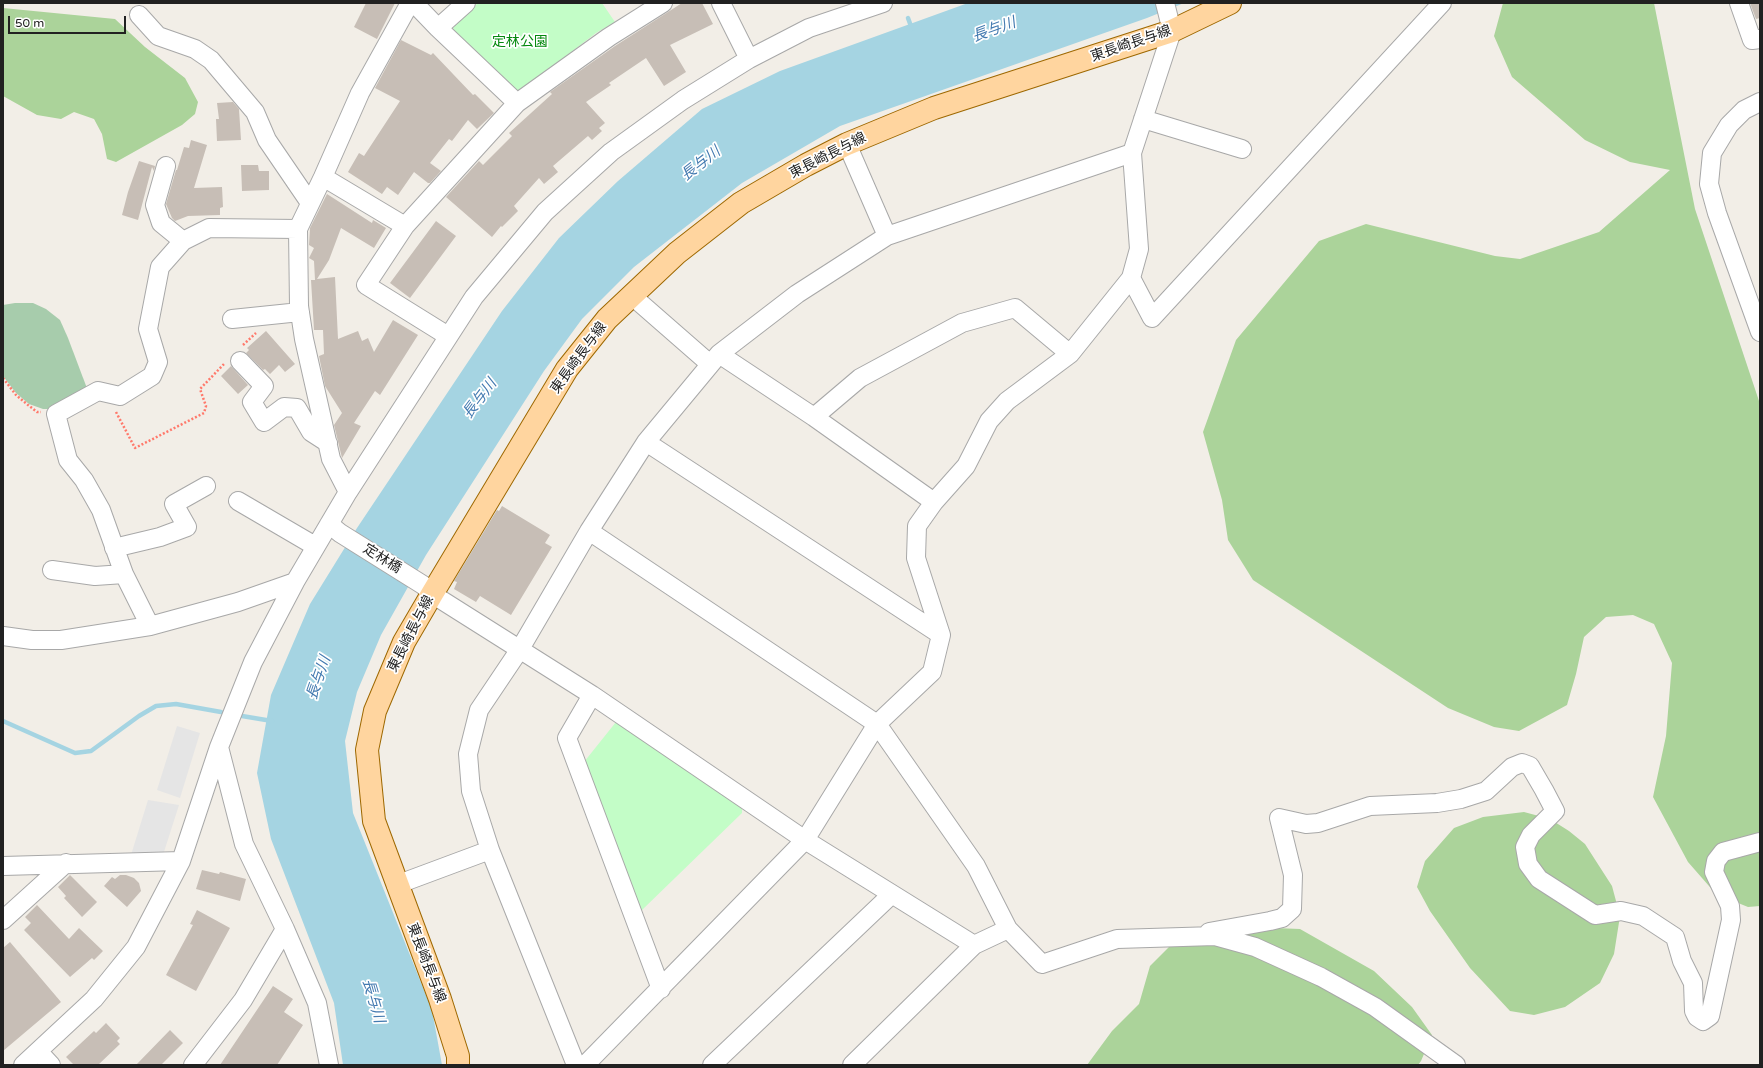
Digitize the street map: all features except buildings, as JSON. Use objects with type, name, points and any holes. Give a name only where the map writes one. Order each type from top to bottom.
[{"type":"main road","name":"東長崎長与線","points":[[458,1065],[458,1056],[440,999],[396,884],[374,821],[367,750],[375,711],[427,589],[567,369],[607,319],[677,253],[741,203],[806,165],[847,144],[934,108],[1172,26],[1230,3]]},
{"type":"street","points":[[348,492],[331,459],[304,339],[300,312],[298,229],[360,93],[410,3]]},
{"type":"street","points":[[414,3],[438,28],[517,102]]},
{"type":"street","points":[[438,28],[466,3]]},
{"type":"street","points":[[448,336],[366,285],[405,226],[517,102],[609,36],[663,3]]},
{"type":"street","points":[[721,3],[749,59]]},
{"type":"street","points":[[24,1065],[94,999],[136,947],[181,861],[202,802],[218,747],[253,662],[295,582],[316,546],[334,528],[348,492],[474,297],[545,212],[605,157],[683,100],[749,59],[809,28],[883,3]]},
{"type":"street","points":[[585,1065],[661,989],[805,840],[877,724],[932,672],[942,635],[916,558],[917,526],[934,502],[966,466],[989,421],[1007,401],[1070,354],[1131,278],[1139,249],[1132,153],[1172,26],[1165,3]]},
{"type":"street","points":[[1131,278],[1152,318],[1442,3]]},
{"type":"street","points":[[1740,3],[1752,40],[1760,39]]},
{"type":"street","points":[[139,15],[158,36],[195,49],[211,60],[255,112],[266,140],[310,203]]},
{"type":"street","points":[[1760,102],[1744,110],[1729,125],[1712,153],[1709,184],[1720,220],[1760,332]]},
{"type":"street","points":[[1143,119],[1242,149]]},
{"type":"street","points":[[847,144],[887,236]]},
{"type":"street","points":[[576,1065],[490,850],[472,791],[468,754],[479,710],[520,649],[589,531],[646,442],[715,359],[797,294],[887,236],[1132,153]]},
{"type":"street","points":[[166,166],[155,205],[161,223],[183,240]]},
{"type":"street","points":[[323,177],[405,226]]},
{"type":"street","points":[[150,626],[124,574],[101,510],[84,480],[68,460],[56,414],[98,391],[120,396],[152,376],[158,362],[148,329],[160,267],[183,240],[209,228],[298,229]]},
{"type":"street","points":[[631,295],[715,359],[814,417],[934,502]]},
{"type":"street","points":[[814,417],[860,378],[962,323],[1014,308],[1070,354]]},
{"type":"street","points":[[232,319],[300,312]]},
{"type":"street","points":[[235,357],[264,386],[252,402],[264,422],[284,406],[297,408],[311,432],[328,443]]},
{"type":"street","points":[[646,442],[942,635]]},
{"type":"street","points":[[114,548],[187,527],[174,504],[206,486]]},
{"type":"street","points":[[238,501],[316,546]]},
{"type":"street","name":"定林橋","points":[[334,528],[592,695],[805,840],[891,895],[974,945]]},
{"type":"street","points":[[589,531],[877,724],[976,866],[1008,929],[1042,964],[1117,939],[1216,936],[1256,948],[1321,977],[1375,1006],[1456,1065]]},
{"type":"street","points":[[52,570],[95,576],[124,574]]},
{"type":"street","points":[[3,636],[32,640],[61,640],[150,626],[230,604],[295,582]]},
{"type":"street","points":[[592,695],[567,738],[661,989]]},
{"type":"street","points":[[218,747],[244,844],[285,928],[317,1003],[328,1065]]},
{"type":"street","points":[[1180,938],[1282,918],[1292,909],[1293,876],[1279,818],[1306,824],[1318,823],[1370,806],[1461,799],[1486,791],[1512,767],[1522,763],[1530,766],[1555,811],[1531,835],[1525,847],[1528,864],[1539,879],[1595,915],[1621,911],[1643,916],[1675,937],[1682,961],[1693,983],[1694,1011],[1697,1017],[1703,1021],[1710,1016],[1730,920],[1730,906],[1714,872],[1716,861],[1723,852],[1760,842]]},
{"type":"street","points":[[396,884],[490,850]]},
{"type":"street","points":[[3,866],[66,863],[181,861]]},
{"type":"street","points":[[3,920],[66,863]]},
{"type":"street","points":[[712,1065],[891,895]]},
{"type":"street","points":[[193,1065],[244,1000],[285,928]]},
{"type":"street","points":[[852,1065],[974,945],[1008,929]]},
{"type":"street","points":[[38,1051],[51,1065]]},
{"type":"path","points":[[113,394],[114,410],[135,448],[204,413],[206,406],[200,389],[235,357],[274,314]]},
{"type":"path","points":[[3,378],[16,395],[37,412],[56,414]]},
{"type":"green space","name":"定林公園","points":[[478,3],[602,3],[615,22],[596,33],[518,93],[455,33],[453,28],[458,21]]},
{"type":"green space","points":[[1503,3],[1654,3],[1695,209],[1760,404],[1760,906],[1748,907],[1716,894],[1688,862],[1653,797],[1666,736],[1672,663],[1654,624],[1633,615],[1606,617],[1584,637],[1576,674],[1567,705],[1519,731],[1494,727],[1448,708],[1253,580],[1228,540],[1222,500],[1203,432],[1236,340],[1319,241],[1366,224],[1495,256],[1520,259],[1599,232],[1670,170],[1630,162],[1585,140],[1512,77],[1494,36]]},
{"type":"green space","points":[[3,8],[115,19],[145,47],[185,78],[198,102],[195,114],[182,125],[116,162],[107,159],[102,134],[94,119],[74,112],[61,119],[37,115],[3,96]]},
{"type":"green space","points":[[33,303],[46,309],[60,320],[88,391],[54,409],[43,409],[29,404],[16,393],[3,376],[3,305]]},
{"type":"green space","points":[[616,722],[742,807],[742,813],[642,910],[638,910],[584,762]]},
{"type":"green space","points":[[1524,812],[1550,819],[1569,831],[1585,844],[1612,886],[1620,916],[1614,954],[1600,983],[1565,1007],[1534,1015],[1510,1011],[1470,968],[1430,911],[1417,887],[1425,861],[1454,828],[1483,817]]},
{"type":"green space","points":[[1225,926],[1300,929],[1374,971],[1412,1007],[1432,1035],[1421,1061],[1418,1065],[1087,1065],[1112,1031],[1139,1004],[1150,966],[1176,940]]},
{"type":"shaded area","points":[[177,726],[200,733],[180,798],[157,790]]},
{"type":"shaded area","points":[[148,800],[179,805],[163,855],[131,855]]},
{"type":"water","name":"長与川","points":[[968,3],[1184,3],[1147,18],[840,126],[742,183],[634,267],[582,319],[544,371],[426,555],[381,635],[357,692],[345,741],[353,813],[432,1010],[442,1065],[343,1065],[334,1003],[271,839],[257,773],[271,695],[310,604],[357,528],[502,311],[559,238],[618,181],[702,109],[780,71]]},
{"type":"waterway","points":[[908,18],[912,29]]},
{"type":"waterway","points":[[3,721],[75,753],[91,751],[139,716],[156,706],[176,704],[221,712]]},
{"type":"waterway","points":[[242,716],[272,721]]}]
